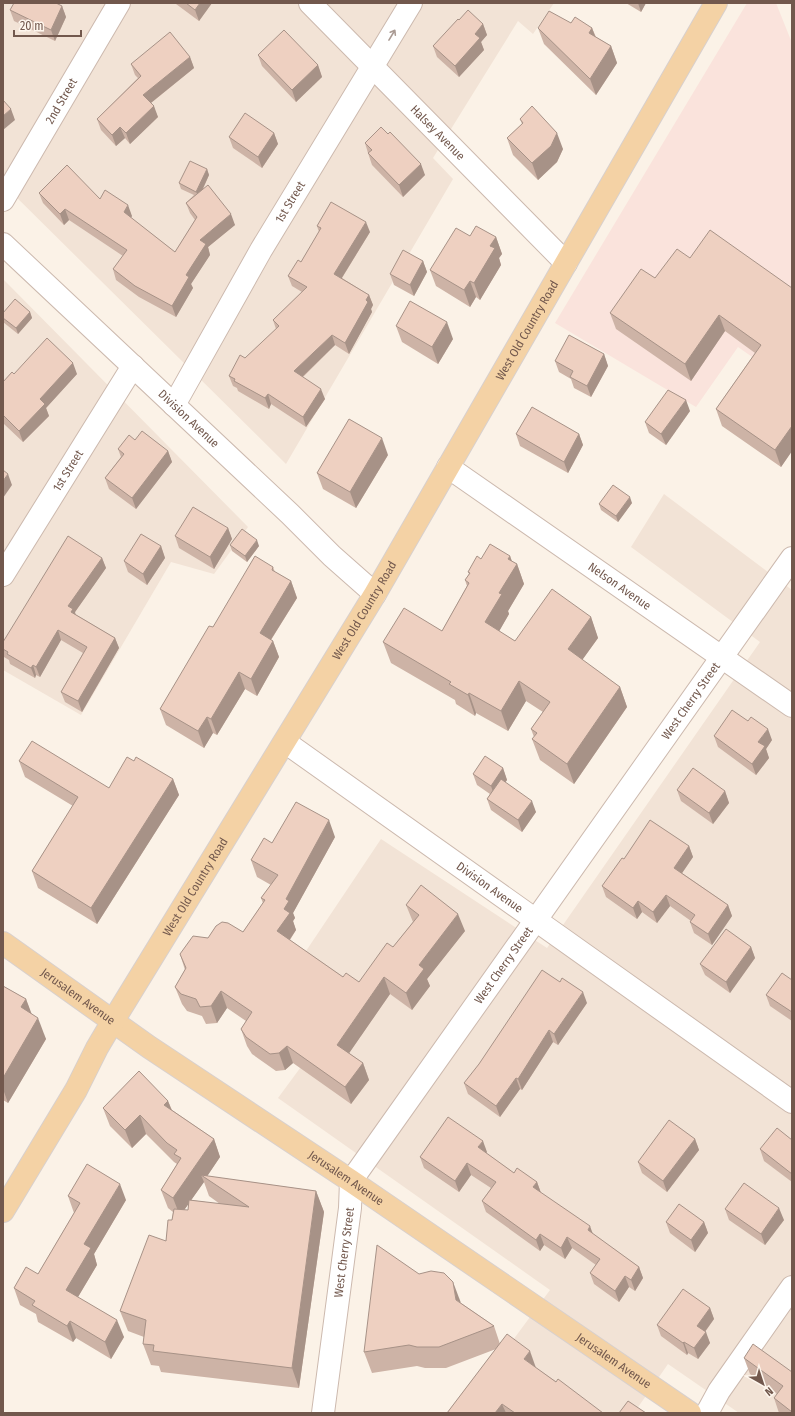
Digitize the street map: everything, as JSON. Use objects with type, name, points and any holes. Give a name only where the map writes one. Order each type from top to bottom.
[{"type":"main road","name":"West Old Country Road","points":[[3,1211],[76,1090],[97,1048],[113,1021],[375,594],[716,3]]},
{"type":"main road","name":"Jerusalem Avenue","points":[[3,943],[113,1021],[351,1181],[690,1413]]},
{"type":"street","name":"2nd Street","points":[[3,200],[119,3]]},
{"type":"street","name":"Halsey Avenue","points":[[310,3],[566,263]]},
{"type":"street","name":"1st Street","points":[[174,405],[261,250],[411,3]]},
{"type":"street","name":"Division Avenue","points":[[3,244],[290,514],[332,556],[375,594]]},
{"type":"street","name":"1st Street","points":[[3,575],[133,366]]},
{"type":"street","name":"Nelson Avenue","points":[[448,467],[792,706]]},
{"type":"street","name":"West Cherry Street","points":[[323,1413],[350,1208],[351,1181],[792,558]]},
{"type":"street","name":"Division Avenue","points":[[285,742],[792,1102]]},
{"type":"street","points":[[707,1413],[719,1391],[792,1287]]},
{"type":"shaded area","points":[[3,3],[554,3],[533,34],[518,21],[433,158],[453,179],[286,464],[3,184]]},
{"type":"shaded area","points":[[747,3],[776,3],[792,43],[792,385],[738,347],[696,407],[555,323]]},
{"type":"shaded area","points":[[3,279],[248,527],[214,574],[171,562],[81,715],[3,670]]},
{"type":"shaded area","points":[[664,494],[792,590],[792,1413],[739,1413],[668,1364],[634,1413],[459,1413],[550,1290],[278,1098],[357,991],[304,954],[381,839],[547,948],[760,642],[631,547]]},
{"type":"building","points":[[14,3],[56,3],[62,6],[51,30],[10,10]]},
{"type":"building","points":[[186,3],[200,3],[195,10]]},
{"type":"building","points":[[468,10],[483,24],[475,34],[480,38],[455,66],[433,46]]},
{"type":"building","points":[[549,11],[571,23],[575,17],[592,28],[589,33],[611,46],[590,79],[538,28]]},
{"type":"building","points":[[284,30],[318,65],[292,90],[258,55]]},
{"type":"building","points":[[170,32],[190,57],[143,95],[154,106],[126,133],[120,127],[112,135],[97,119],[141,76],[131,64]]},
{"type":"building","points":[[3,100],[11,109],[3,116]]},
{"type":"building","points":[[532,106],[557,133],[551,146],[532,163],[507,138],[523,123],[520,119]]},
{"type":"building","points":[[245,113],[274,133],[258,157],[229,137]]},
{"type":"building","points":[[381,127],[388,134],[390,132],[421,164],[399,185],[368,153],[372,150],[365,143]]},
{"type":"building","points":[[190,161],[207,169],[196,192],[179,183]]},
{"type":"building","points":[[67,165],[100,199],[105,190],[128,205],[124,212],[175,252],[197,217],[186,203],[208,185],[231,214],[200,240],[206,244],[186,275],[189,277],[172,306],[135,286],[113,269],[127,250],[65,209],[60,214],[39,193]]},
{"type":"building","points":[[331,202],[366,222],[334,274],[369,295],[366,300],[368,302],[345,343],[332,335],[294,371],[321,389],[303,417],[268,394],[265,398],[234,381],[235,379],[229,376],[240,355],[245,358],[279,326],[273,320],[307,287],[288,276],[298,260],[301,262],[321,228],[317,226]]},
{"type":"building","points":[[476,226],[496,237],[490,246],[495,248],[474,283],[470,281],[464,290],[430,270],[456,228],[470,236]]},
{"type":"building","points":[[710,230],[792,288],[792,426],[775,450],[716,409],[761,345],[719,315],[685,364],[610,313],[641,269],[655,278],[677,249],[690,258]]},
{"type":"building","points":[[403,250],[423,261],[410,285],[390,274]]},
{"type":"building","points":[[15,299],[30,312],[16,328],[3,318],[3,313]]},
{"type":"building","points":[[410,301],[447,322],[432,347],[396,326]]},
{"type":"building","points":[[569,335],[604,354],[587,386],[570,377],[573,371],[555,361]]},
{"type":"building","points":[[47,338],[73,363],[40,399],[45,404],[19,431],[3,415],[3,382],[12,372],[14,374]]},
{"type":"building","points":[[668,390],[686,400],[661,434],[645,422]]},
{"type":"building","points":[[532,407],[579,434],[564,462],[516,434]]},
{"type":"building","points":[[349,419],[382,438],[350,492],[317,473]]},
{"type":"building","points":[[142,431],[168,451],[132,498],[105,478],[124,454],[118,449],[129,435],[135,440]]},
{"type":"building","points":[[3,470],[8,474],[3,481]]},
{"type":"building","points":[[613,485],[630,497],[616,516],[599,504]]},
{"type":"building","points":[[193,507],[228,528],[210,557],[175,536]]},
{"type":"building","points":[[242,529],[257,540],[245,556],[230,545]]},
{"type":"building","points":[[141,534],[161,546],[143,574],[124,561]]},
{"type":"building","points":[[68,536],[102,558],[68,606],[73,609],[71,612],[115,638],[78,701],[61,692],[87,647],[58,630],[36,667],[33,665],[31,668],[7,654],[8,652],[3,649],[3,642]]},
{"type":"building","points":[[490,544],[510,556],[508,559],[517,564],[499,593],[502,594],[485,622],[515,641],[552,589],[591,617],[568,649],[620,687],[567,764],[532,739],[537,733],[531,729],[550,702],[519,681],[501,711],[469,693],[468,695],[449,684],[451,682],[383,642],[404,608],[442,631],[469,583],[465,580],[470,573],[468,572],[477,556],[481,559]]},
{"type":"building","points":[[255,556],[273,567],[272,570],[291,581],[260,633],[273,641],[251,679],[239,672],[211,719],[207,717],[198,731],[160,709],[209,626],[213,627]]},
{"type":"building","points":[[732,710],[748,721],[751,717],[768,729],[758,742],[765,746],[752,764],[714,736]]},
{"type":"building","points":[[32,741],[109,788],[127,757],[134,761],[136,757],[173,779],[91,908],[32,871],[78,797],[19,761]]},
{"type":"building","points":[[485,756],[503,768],[491,786],[473,774]]},
{"type":"building","points":[[693,768],[725,791],[709,813],[677,790]]},
{"type":"building","points":[[501,779],[532,801],[518,820],[487,799]]},
{"type":"building","points":[[296,802],[329,820],[286,899],[289,901],[284,909],[290,913],[277,931],[343,977],[346,973],[359,982],[387,943],[393,947],[419,915],[406,905],[421,885],[458,914],[419,965],[424,969],[406,993],[384,977],[337,1045],[363,1063],[345,1087],[287,1046],[279,1053],[270,1054],[246,1037],[241,1029],[252,1012],[221,991],[211,1006],[200,1007],[196,999],[181,994],[175,987],[186,968],[180,954],[193,936],[208,938],[216,926],[222,922],[228,923],[243,932],[265,900],[261,898],[278,875],[251,860],[264,838],[272,843]]},
{"type":"building","points":[[650,820],[689,846],[674,868],[728,905],[708,934],[690,922],[695,915],[666,895],[653,912],[638,901],[633,908],[602,886],[622,858],[624,859]]},
{"type":"building","points":[[726,929],[751,947],[726,982],[700,964]]},
{"type":"building","points":[[542,970],[560,982],[562,978],[583,992],[554,1034],[549,1030],[518,1079],[516,1078],[496,1106],[464,1083],[479,1064]]},
{"type":"building","points":[[782,973],[792,980],[792,1012],[766,995]]},
{"type":"building","points":[[3,986],[26,999],[21,1007],[38,1018],[3,1078]]},
{"type":"building","points":[[139,1071],[168,1101],[164,1105],[214,1139],[173,1198],[161,1190],[181,1158],[174,1154],[177,1150],[167,1143],[140,1115],[125,1130],[103,1108]]},
{"type":"building","points":[[448,1117],[483,1141],[478,1147],[514,1173],[517,1168],[537,1182],[533,1187],[590,1226],[588,1230],[639,1267],[631,1280],[625,1276],[615,1291],[590,1273],[600,1259],[567,1237],[561,1248],[540,1234],[536,1240],[482,1201],[496,1182],[467,1163],[455,1181],[420,1157]]},
{"type":"building","points":[[669,1120],[695,1139],[663,1181],[638,1162]]},
{"type":"building","points":[[777,1128],[792,1140],[792,1174],[760,1149]]},
{"type":"building","points":[[87,1164],[120,1184],[84,1244],[91,1248],[66,1290],[117,1320],[105,1342],[70,1321],[67,1326],[32,1305],[35,1301],[14,1288],[26,1267],[38,1274],[80,1203],[68,1196]]},
{"type":"building","points":[[201,1175],[316,1191],[292,1368],[153,1351],[154,1345],[143,1344],[146,1320],[120,1311],[149,1235],[166,1241],[168,1220],[172,1220],[174,1209],[188,1210],[189,1200],[249,1207]]},
{"type":"building","points":[[744,1183],[779,1208],[761,1234],[725,1209]]},
{"type":"building","points":[[679,1204],[704,1222],[691,1240],[666,1222]]},
{"type":"building","points":[[377,1245],[419,1274],[431,1271],[444,1273],[453,1282],[456,1300],[494,1326],[439,1347],[417,1347],[409,1345],[364,1352]]},
{"type":"building","points":[[683,1289],[710,1308],[697,1326],[706,1332],[694,1348],[684,1342],[683,1343],[657,1325]]},
{"type":"building","points":[[507,1334],[530,1351],[524,1359],[556,1382],[558,1379],[603,1413],[515,1413],[502,1404],[495,1413],[447,1413]]},
{"type":"building","points":[[753,1344],[792,1372],[792,1412],[774,1398],[783,1386],[744,1358]]},
{"type":"building","points":[[628,1401],[646,1413],[619,1413]]}]
